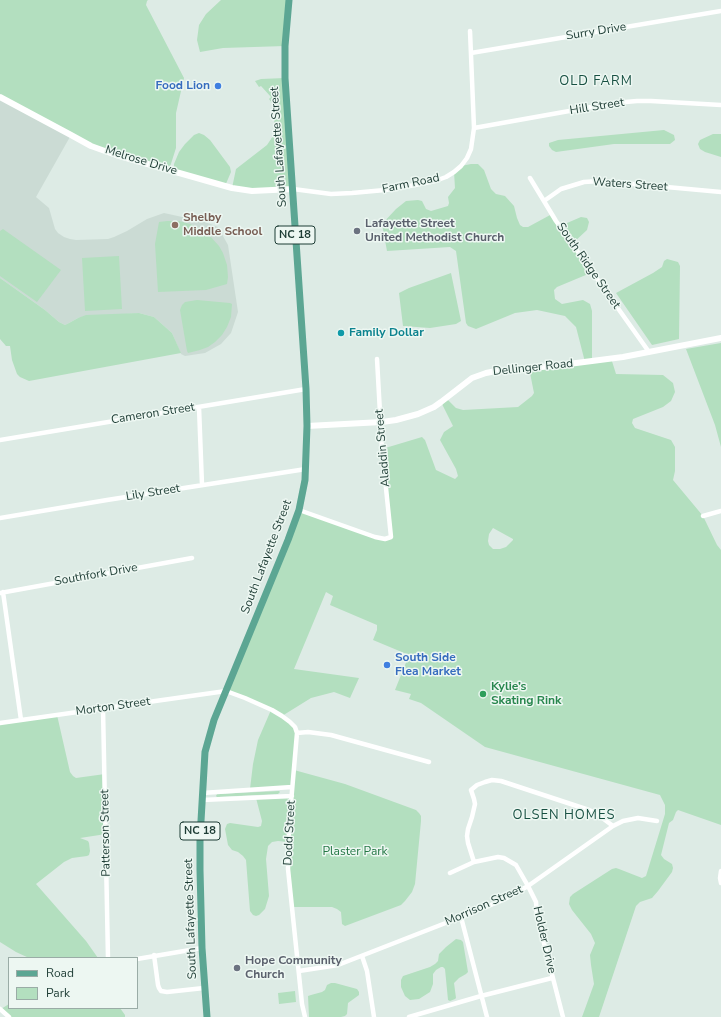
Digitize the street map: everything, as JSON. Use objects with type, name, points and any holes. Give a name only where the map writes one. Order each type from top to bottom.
[{"type":"main road","name":"South Lafayette Street","points":[[207,1017],[202,948],[200,870],[205,752],[214,720],[288,540],[298,510],[306,469],[306,389],[286,78],[285,46],[289,0]]},
{"type":"street","name":"Surry Drive","points":[[471,53],[721,11]]},
{"type":"street","name":"Farm Road","points":[[293,190],[331,194],[352,194],[385,190],[415,185],[446,177],[462,166],[471,149],[474,128],[470,31]]},
{"type":"street","name":"Melrose Drive","points":[[0,97],[91,146],[116,155],[232,188],[252,191],[293,190]]},
{"type":"street","name":"Hill Street","points":[[474,128],[614,103],[652,101],[721,105]]},
{"type":"street","name":"South Ridge Street","points":[[530,178],[556,221],[649,352]]},
{"type":"street","name":"Waters Street","points":[[544,200],[561,189],[584,182],[600,181],[721,192]]},
{"type":"street","name":"Dellinger Road","points":[[307,426],[380,422],[396,420],[418,414],[442,402],[472,378],[486,373],[505,369],[535,368],[585,362],[649,352],[721,338]]},
{"type":"street","name":"Aladdin Street","points":[[298,510],[375,537],[385,539],[391,537],[382,449],[377,359]]},
{"type":"street","name":"Cameron Street","points":[[0,440],[306,389]]},
{"type":"street","points":[[199,406],[202,485]]},
{"type":"street","name":"Lily Street","points":[[0,518],[306,469]]},
{"type":"street","points":[[703,516],[721,511]]},
{"type":"street","name":"Southfork Drive","points":[[2,592],[192,558]]},
{"type":"street","points":[[2,592],[21,720]]},
{"type":"street","points":[[226,691],[245,698],[282,716],[294,726],[297,733],[308,732],[331,735],[429,762]]},
{"type":"street","name":"Morton Street","points":[[0,723],[226,691]]},
{"type":"street","name":"Patterson Street","points":[[103,708],[108,957]]},
{"type":"street","name":"Dodd Street","points":[[297,733],[289,826],[288,869],[302,1004],[305,1017]]},
{"type":"street","points":[[474,862],[466,836],[472,817],[474,804],[471,790],[477,785],[492,780],[501,781],[596,813],[613,826]]},
{"type":"street","points":[[202,797],[292,787]]},
{"type":"street","points":[[202,797],[292,796]]},
{"type":"street","name":"Morrison Street","points":[[299,971],[338,965],[503,900],[528,886],[613,826],[638,818],[657,821]]},
{"type":"street","name":"Holder Drive","points":[[450,873],[474,862],[498,857],[504,858],[516,865],[536,902],[536,916],[563,1017]]},
{"type":"street","points":[[721,871],[721,883]]},
{"type":"street","points":[[461,917],[487,1017]]},
{"type":"street","points":[[138,959],[202,948]]},
{"type":"street","points":[[154,956],[158,988],[162,991],[167,992],[204,988]]},
{"type":"street","points":[[362,956],[367,971],[374,1017]]},
{"type":"street","points":[[409,1017],[481,996],[552,978]]},
{"type":"street","points":[[0,1009],[9,1017]]},
{"type":"shaded area","name":"Shelby Middle School","points":[[0,97],[71,135],[36,197],[49,208],[55,229],[64,237],[76,240],[108,239],[127,231],[147,219],[164,213],[205,222],[218,227],[228,245],[238,312],[231,333],[221,344],[205,353],[185,356],[181,354],[172,333],[154,317],[139,313],[78,318],[65,325],[0,278]]},
{"type":"green space","points":[[0,0],[148,0],[146,5],[184,78],[176,113],[176,148],[169,170],[101,149],[0,97]]},
{"type":"green space","points":[[221,0],[289,0],[285,46],[223,48],[200,52],[197,40],[199,25],[206,14]]},
{"type":"green space","points":[[285,78],[293,189],[232,188],[236,169],[267,145],[273,136],[275,113],[274,106],[269,99],[271,97],[261,86],[259,87],[255,81],[261,79]]},
{"type":"green space","points":[[664,130],[674,135],[675,140],[670,144],[614,144],[556,152],[549,146],[549,143],[558,140]]},
{"type":"green space","points":[[199,133],[210,140],[230,167],[231,172],[225,186],[174,171],[174,164],[179,152],[194,135]]},
{"type":"green space","points":[[713,134],[721,134],[721,157],[705,152],[700,149],[698,144],[700,140]]},
{"type":"green space","name":"Plaster Park","points":[[478,164],[484,170],[491,189],[496,194],[505,196],[514,206],[520,225],[523,227],[528,227],[552,214],[560,226],[581,217],[587,218],[589,222],[587,230],[573,243],[593,272],[557,287],[554,290],[555,299],[562,304],[583,300],[590,304],[592,311],[592,361],[611,358],[616,374],[663,375],[673,383],[675,392],[671,401],[663,407],[633,419],[632,423],[635,428],[671,440],[675,447],[675,471],[673,480],[703,516],[721,550],[721,825],[678,810],[673,820],[669,823],[661,855],[672,864],[672,872],[652,898],[640,902],[636,906],[599,1017],[582,1017],[594,984],[590,955],[595,943],[591,934],[572,910],[569,904],[570,897],[612,869],[616,868],[642,878],[646,876],[665,814],[665,805],[660,795],[485,747],[421,703],[409,699],[411,694],[395,690],[409,655],[373,640],[377,630],[377,625],[330,605],[333,596],[326,592],[294,669],[359,678],[350,698],[334,692],[311,698],[282,716],[296,730],[294,770],[345,784],[416,810],[419,813],[421,816],[421,821],[415,884],[412,892],[401,905],[345,926],[342,924],[341,912],[332,907],[292,907],[288,842],[278,841],[272,842],[268,846],[266,859],[269,896],[265,909],[259,915],[253,915],[250,911],[246,860],[238,852],[232,850],[228,845],[225,829],[227,824],[230,823],[258,827],[261,826],[262,821],[256,798],[291,796],[292,787],[250,789],[258,740],[271,710],[226,691],[299,510],[375,537],[390,538],[382,449],[422,437],[425,440],[436,470],[455,479],[458,476],[456,469],[440,440],[444,432],[453,426],[441,402],[446,398],[456,408],[463,410],[518,407],[534,393],[529,368],[585,362],[576,327],[565,316],[537,310],[515,313],[476,329],[468,326],[466,323],[456,251],[450,247],[387,251],[382,224],[406,201],[422,201],[426,209],[431,211],[448,206],[448,197],[455,188],[454,172],[461,166]],"holes":[[[493,528],[513,539],[506,547],[500,549],[493,549],[489,545],[488,541],[489,534]]]},
{"type":"green space","points":[[179,221],[190,224],[209,235],[223,253],[227,265],[227,284],[206,290],[158,292],[155,244],[159,222]]},
{"type":"green space","points":[[3,229],[61,270],[37,302],[0,276],[0,231]]},
{"type":"green space","points":[[119,256],[122,309],[85,311],[82,258]]},
{"type":"green space","points":[[667,259],[678,262],[680,266],[679,339],[652,345],[616,293],[662,267],[664,261]]},
{"type":"green space","points":[[451,273],[461,321],[456,324],[430,328],[403,326],[399,293]]},
{"type":"green space","points":[[0,278],[65,325],[86,315],[139,313],[154,317],[172,333],[181,353],[29,381],[17,374],[12,360],[10,346],[6,346],[0,339]]},
{"type":"green space","points":[[197,300],[232,304],[231,317],[222,335],[215,342],[208,347],[188,353],[180,310],[185,302]]},
{"type":"green space","points":[[721,343],[721,447],[715,425],[686,349]]},
{"type":"green space","points":[[57,715],[70,772],[73,776],[76,778],[105,774],[106,834],[80,838],[88,841],[90,851],[89,855],[72,858],[64,862],[36,884],[86,941],[97,957],[27,957],[0,942],[0,723]]},
{"type":"green space","points":[[280,792],[278,794],[216,796],[217,794]]},
{"type":"green space","points":[[456,939],[463,942],[468,972],[454,983],[456,998],[450,1001],[448,1000],[445,969],[443,967],[436,970],[433,974],[433,984],[430,992],[419,999],[410,1000],[405,996],[401,987],[401,980],[403,976],[435,964],[438,961],[439,954]]},
{"type":"green space","points":[[331,983],[357,989],[359,995],[348,1003],[347,1014],[345,1016],[309,1017],[308,996],[322,992],[325,990],[327,985]]},
{"type":"green space","points":[[295,991],[296,1002],[279,1004],[278,993]]},
{"type":"green space","points":[[8,1005],[8,1009],[121,1009],[125,1017],[9,1017],[1,1009]]},
{"type":"place","name":"Food Lion","points":[[218,86]]},
{"type":"place","name":"Shelby Middle School","points":[[175,225]]},
{"type":"place","name":"Lafayette Street United Methodist Church","points":[[357,231]]},
{"type":"place","name":"Family Dollar","points":[[341,333]]},
{"type":"place","name":"South Side Flea Market","points":[[387,665]]},
{"type":"place","name":"Kylie’s Skating Rink","points":[[483,694]]},
{"type":"place","name":"Hope Community Church","points":[[237,968]]},
{"type":"district","name":"OLD FARM","points":[[596,82]]},
{"type":"district","name":"OLSEN HOMES","points":[[564,816]]}]
